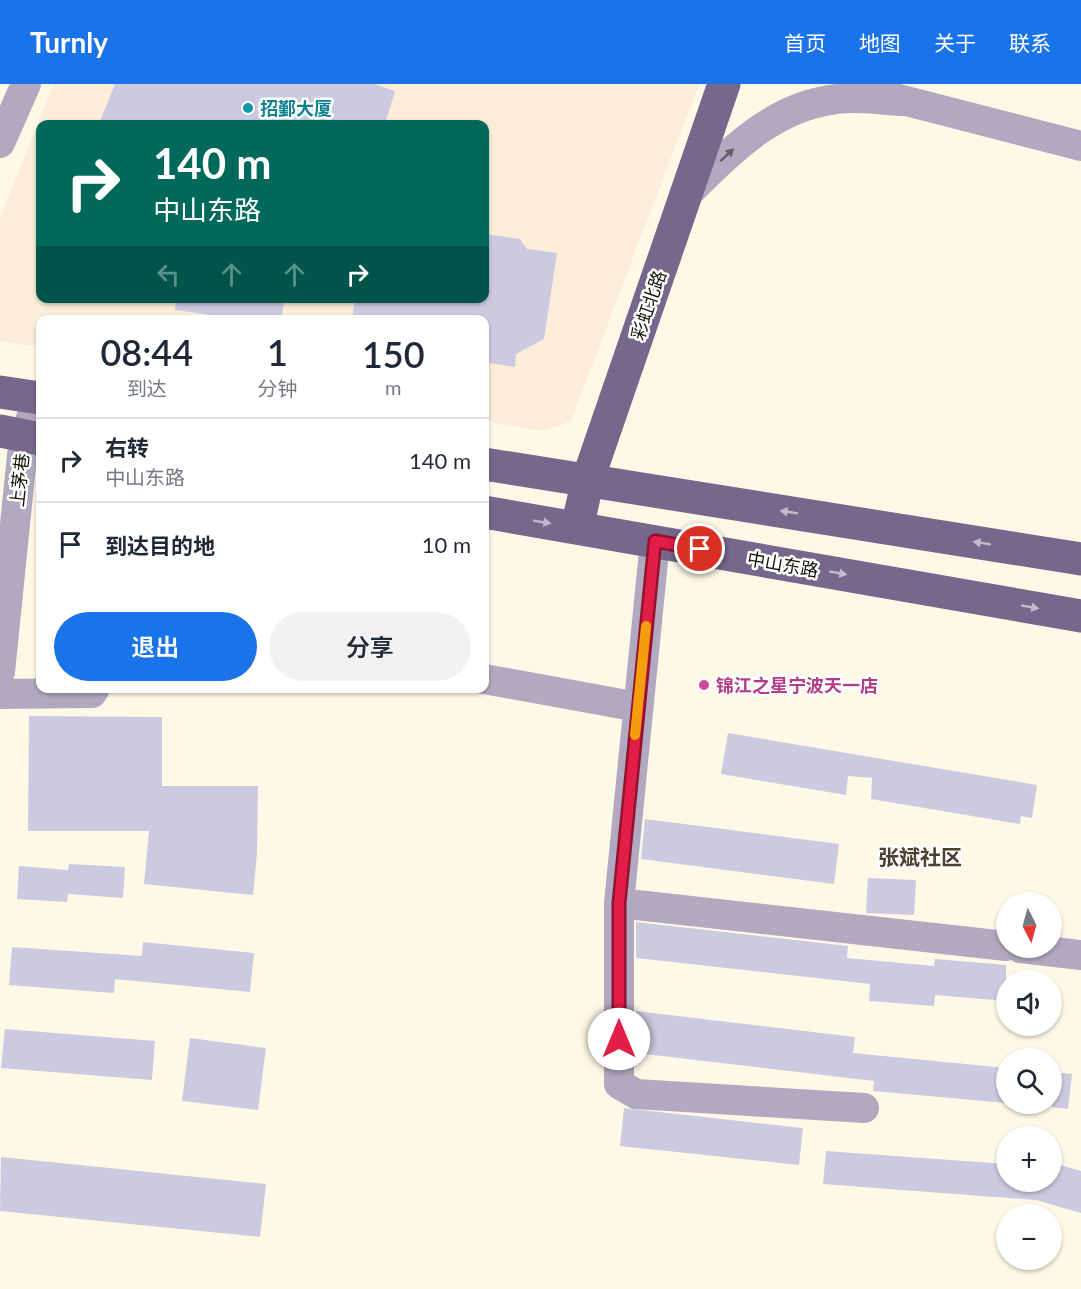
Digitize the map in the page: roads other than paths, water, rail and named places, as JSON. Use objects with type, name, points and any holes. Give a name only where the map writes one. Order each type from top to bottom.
[{"type":"main road","name":"彩虹北路","points":[[578,528],[588,479],[724,84]]},
{"type":"main road","points":[[0,392],[36,397]]},
{"type":"main road","points":[[489,465],[1081,560]]},
{"type":"main road","name":"中山东路","points":[[489,513],[1081,616]]},
{"type":"street","points":[[0,143],[26,84]]},
{"type":"street","points":[[857,84],[866,90],[901,100],[1081,146]]},
{"type":"street","points":[[685,196],[744,139],[776,118],[809,103],[839,98],[901,100]]},
{"type":"street","name":"上茅巷","points":[[0,672],[21,436],[36,406]]},
{"type":"street","points":[[655,541],[619,903],[619,1084],[636,1094],[864,1108]]},
{"type":"street","points":[[489,680],[638,707]]},
{"type":"street","points":[[0,694],[92,693]]},
{"type":"street","points":[[619,903],[996,945]]},
{"type":"street","points":[[1062,953],[1081,955]]},
{"type":"place","name":"招鄞大厦","points":[[248,108]]},
{"type":"place","name":"锦江之星宁波天一店","points":[[704,685]]},
{"type":"district","name":"张斌社区","points":[[920,856]]}]
